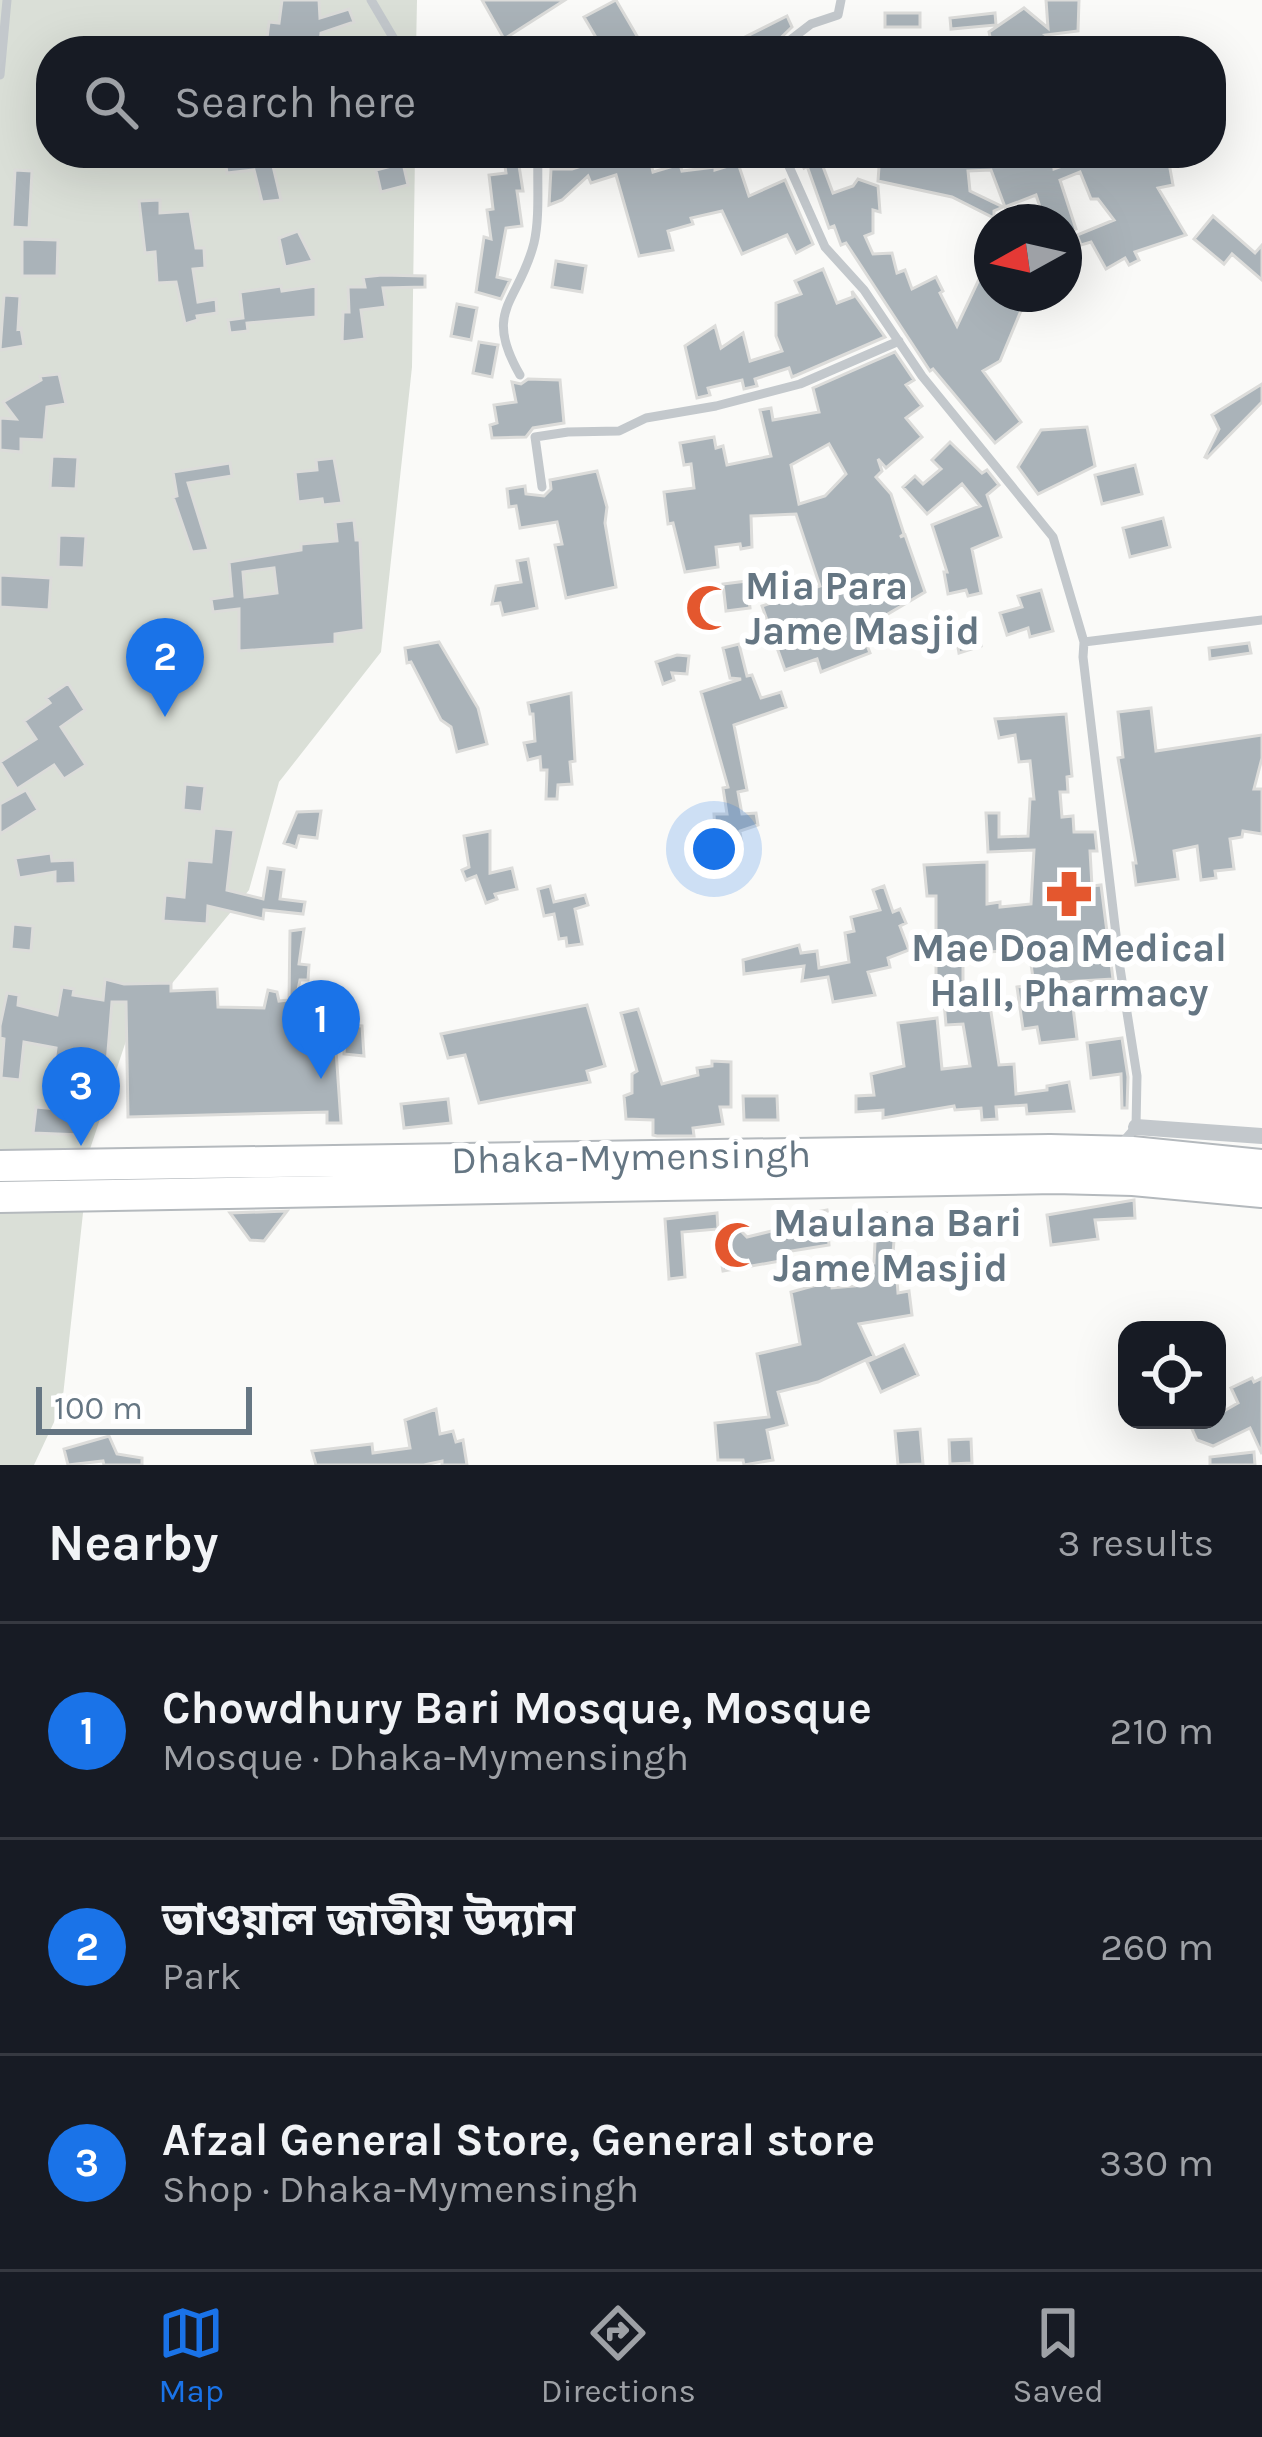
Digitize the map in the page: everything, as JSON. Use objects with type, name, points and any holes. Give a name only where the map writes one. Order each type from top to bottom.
[{"type":"highway","name":"Dhaka-Mymensingh","points":[[0,1166],[1115,1151],[1262,1165]]},
{"type":"highway","name":"Dhaka-Mymensingh","points":[[0,1197],[1055,1178],[1262,1192]]},
{"type":"street","points":[[1136,1126],[1262,1136]]},
{"type":"lane","points":[[0,75],[7,0]]},
{"type":"lane","points":[[371,0],[393,36]]},
{"type":"lane","points":[[795,36],[811,24],[838,15],[841,0]]},
{"type":"lane","points":[[520,375],[502,332],[504,313],[534,242],[533,168]]},
{"type":"lane","points":[[790,168],[825,247],[864,290],[922,376],[1053,537],[1084,642],[1120,968],[1137,1076],[1136,1126],[1115,1151]]},
{"type":"lane","points":[[542,487],[536,437],[568,431],[619,431],[646,418],[800,384],[898,341]]},
{"type":"lane","points":[[1084,642],[1262,620]]},
{"type":"shaded area","points":[[0,0],[417,0],[416,36],[36,36],[36,168],[415,168],[412,367],[381,652],[279,782],[249,890],[127,1038],[90,1149],[62,1405],[34,1465],[0,1465]]},
{"type":"building","points":[[282,0],[319,0],[320,18],[349,9],[354,22],[321,36],[267,36],[269,22],[279,23]]},
{"type":"building","points":[[482,0],[565,0],[509,36],[502,36]]},
{"type":"building","points":[[616,0],[637,36],[595,36],[584,17]]},
{"type":"building","points":[[1046,0],[1079,0],[1078,31],[1048,36],[990,36],[989,32],[1024,8],[1048,28]]},
{"type":"building","points":[[885,13],[920,13],[920,27],[885,27]]},
{"type":"building","points":[[995,13],[996,25],[951,29],[950,18]]},
{"type":"building","points":[[787,16],[792,27],[783,36],[747,36]]},
{"type":"building","points":[[226,168],[273,168],[281,200],[262,202],[254,170],[227,173]]},
{"type":"building","points":[[404,168],[408,185],[381,192],[376,170]]},
{"type":"building","points":[[505,168],[519,168],[522,226],[506,228],[497,277],[510,280],[501,299],[476,292],[484,237],[491,239],[489,175],[506,173]]},
{"type":"building","points":[[740,168],[749,196],[785,180],[813,244],[796,253],[787,235],[742,254],[722,211],[691,218],[693,224],[668,231],[673,250],[639,256],[616,175],[591,183],[588,176],[562,200],[549,205],[551,169]]},
{"type":"building","points":[[808,168],[824,168],[833,193],[853,186],[858,179],[878,186],[880,212],[873,210],[873,233],[865,236],[873,254],[892,253],[897,273],[905,270],[912,289],[936,277],[957,326],[974,290],[974,312],[1020,312],[1000,361],[983,371],[1021,422],[995,443],[930,371],[846,243],[841,245],[834,226],[829,228]]},
{"type":"building","points":[[879,168],[1170,168],[1173,185],[1158,188],[1186,235],[1135,252],[1139,260],[1129,265],[1125,258],[1106,269],[1091,242],[1082,245],[1082,233],[1114,220],[1098,199],[1091,199],[1080,172],[1060,180],[1068,204],[1039,204],[1036,195],[1004,204],[991,170],[968,171],[970,191],[997,204],[974,204],[974,208],[952,197],[878,181]]},
{"type":"building","points":[[15,170],[32,171],[29,228],[12,227]]},
{"type":"building","points":[[160,200],[160,213],[190,211],[196,248],[204,248],[205,268],[193,269],[198,302],[216,299],[217,313],[197,316],[198,320],[185,324],[176,282],[157,283],[155,252],[145,253],[139,201]]},
{"type":"building","points":[[1213,216],[1255,253],[1262,245],[1262,280],[1232,254],[1224,264],[1194,239]]},
{"type":"building","points":[[298,231],[313,261],[285,267],[279,238]]},
{"type":"building","points":[[22,239],[58,240],[57,276],[22,276]]},
{"type":"building","points":[[556,261],[586,266],[582,292],[552,287]]},
{"type":"building","points":[[823,269],[837,303],[853,297],[852,291],[885,337],[792,377],[789,368],[755,379],[757,386],[744,389],[742,380],[708,388],[710,395],[697,398],[685,346],[715,326],[721,348],[743,333],[750,361],[782,351],[776,336],[776,303],[801,294],[795,281]]},
{"type":"building","points":[[425,276],[425,287],[383,288],[386,307],[361,310],[365,339],[342,342],[343,312],[349,312],[348,287],[365,287],[363,277]]},
{"type":"building","points":[[281,286],[282,291],[316,286],[316,317],[247,323],[248,331],[230,333],[228,320],[243,318],[240,292]]},
{"type":"building","points":[[4,295],[20,296],[18,329],[24,346],[0,350]]},
{"type":"building","points":[[457,304],[477,308],[471,340],[451,336]]},
{"type":"building","points":[[479,342],[498,345],[492,377],[473,373]]},
{"type":"building","points":[[895,352],[914,380],[906,385],[922,406],[906,418],[922,437],[886,468],[878,459],[882,471],[876,477],[891,494],[904,534],[900,537],[905,535],[925,592],[861,630],[870,653],[821,672],[817,659],[785,670],[762,606],[820,586],[796,514],[751,516],[752,547],[716,547],[718,567],[685,572],[673,523],[668,524],[664,492],[694,488],[691,464],[684,465],[680,443],[714,437],[716,448],[723,446],[727,465],[771,456],[760,410],[771,408],[773,420],[819,412],[813,388]],"holes":[[[829,444],[846,474],[825,496],[799,504],[791,465]]]},
{"type":"building","points":[[59,374],[66,404],[47,407],[44,440],[21,439],[21,452],[0,450],[0,418],[16,419],[3,402],[41,380],[40,376]]},
{"type":"building","points":[[528,379],[560,380],[564,423],[533,428],[526,437],[492,438],[490,425],[497,423],[494,405],[516,402],[512,382],[521,384]]},
{"type":"building","points":[[1262,384],[1262,402],[1205,457],[1219,429],[1212,415]]},
{"type":"building","points":[[1087,427],[1095,466],[1038,494],[1018,467],[1041,430]]},
{"type":"building","points":[[950,442],[999,485],[987,495],[1001,537],[972,549],[981,593],[968,596],[966,590],[948,594],[947,572],[932,525],[980,506],[962,484],[927,514],[903,487],[915,476],[923,484],[941,469],[932,460]]},
{"type":"building","points":[[52,456],[78,457],[76,489],[50,488]]},
{"type":"building","points":[[334,458],[342,503],[298,502],[295,472],[317,470],[316,460]]},
{"type":"building","points":[[230,463],[232,476],[188,483],[209,550],[192,552],[173,497],[177,496],[173,472]]},
{"type":"building","points":[[1135,465],[1142,494],[1102,504],[1095,475]]},
{"type":"building","points":[[597,471],[607,507],[605,523],[616,587],[566,598],[555,545],[562,544],[557,522],[520,528],[516,506],[509,507],[507,489],[525,486],[526,494],[544,496],[551,489],[550,480]]},
{"type":"building","points":[[1163,518],[1170,547],[1130,557],[1123,528]]},
{"type":"building","points":[[354,520],[356,540],[360,540],[364,630],[335,634],[335,644],[239,651],[239,609],[213,612],[211,599],[232,596],[229,562],[301,550],[301,544],[337,541],[335,522]],"holes":[[[274,568],[277,593],[245,597],[243,572]]]},
{"type":"building","points":[[59,535],[86,536],[84,568],[58,567]]},
{"type":"building","points":[[528,559],[537,608],[503,615],[500,603],[492,604],[496,586],[521,582],[517,561]]},
{"type":"building","points":[[0,575],[51,578],[49,610],[0,607]]},
{"type":"building","points":[[747,581],[750,608],[726,611],[723,584]]},
{"type":"building","points":[[1041,590],[1053,631],[1030,637],[1028,628],[1007,635],[1000,613],[1022,607],[1018,596]]},
{"type":"building","points":[[975,622],[981,646],[959,653],[954,624]]},
{"type":"building","points":[[439,642],[478,708],[487,744],[457,752],[451,727],[441,720],[411,662],[407,663],[405,648]]},
{"type":"building","points":[[1249,643],[1251,653],[1210,659],[1209,648]]},
{"type":"building","points":[[739,644],[747,676],[752,675],[761,698],[781,692],[786,707],[734,725],[747,790],[738,792],[742,814],[756,813],[758,825],[740,831],[742,847],[716,849],[714,814],[727,814],[723,788],[728,787],[701,692],[741,679],[730,678],[723,648]]},
{"type":"building","points":[[689,656],[687,674],[672,673],[674,680],[663,684],[656,662]]},
{"type":"building","points":[[68,683],[85,710],[61,727],[86,765],[64,779],[54,765],[17,789],[0,762],[36,739],[24,721]]},
{"type":"building","points":[[571,693],[572,784],[558,785],[557,799],[546,799],[547,770],[541,770],[540,757],[528,760],[524,743],[535,741],[528,703]]},
{"type":"building","points":[[1151,708],[1156,751],[1262,735],[1254,789],[1262,789],[1262,834],[1243,831],[1242,837],[1230,839],[1234,869],[1215,871],[1216,878],[1201,880],[1197,846],[1174,851],[1178,879],[1136,885],[1118,758],[1123,757],[1118,712]]},
{"type":"building","points":[[1066,714],[1072,776],[1067,777],[1068,792],[1060,792],[1062,817],[1073,816],[1074,832],[1095,832],[1097,851],[1090,851],[1092,886],[1101,885],[1113,979],[1049,983],[1053,1009],[1073,1007],[1077,1039],[1040,1043],[1037,1027],[1023,1029],[1017,987],[1034,985],[1029,950],[963,953],[963,994],[988,992],[999,1065],[1014,1064],[1016,1094],[1069,1082],[1074,1111],[1027,1114],[1026,1105],[996,1107],[997,1119],[982,1120],[981,1108],[955,1110],[954,1106],[883,1118],[883,1110],[856,1112],[856,1096],[874,1095],[871,1074],[904,1066],[898,1023],[937,1018],[942,1069],[970,1066],[963,1024],[946,1025],[942,979],[936,979],[936,896],[927,896],[924,865],[987,862],[987,904],[1031,904],[1034,850],[988,852],[986,813],[999,813],[999,837],[1028,836],[1030,799],[1034,799],[1030,761],[1019,762],[1015,735],[999,738],[995,719]]},
{"type":"building","points":[[185,784],[205,786],[202,812],[183,810]]},
{"type":"building","points":[[26,790],[38,810],[0,834],[0,804]]},
{"type":"building","points":[[321,811],[317,838],[299,836],[296,847],[284,843],[297,812]]},
{"type":"building","points":[[214,828],[234,830],[227,890],[263,899],[268,868],[284,870],[280,899],[305,902],[303,914],[264,910],[263,919],[208,906],[207,924],[163,921],[165,895],[184,897],[187,860],[211,862]]},
{"type":"building","points":[[490,831],[490,873],[512,868],[517,889],[495,894],[497,899],[486,903],[476,876],[466,880],[462,870],[469,867],[464,836]]},
{"type":"building","points":[[51,853],[52,861],[75,860],[76,883],[55,884],[55,872],[19,878],[15,858]]},
{"type":"building","points":[[550,886],[554,902],[585,895],[588,905],[575,909],[582,944],[567,946],[566,938],[559,939],[554,914],[544,916],[538,889]]},
{"type":"building","points":[[884,886],[893,912],[900,909],[906,923],[900,926],[909,950],[888,958],[890,967],[868,972],[875,995],[833,1002],[828,977],[802,981],[804,966],[744,974],[743,960],[799,945],[801,953],[817,951],[819,968],[849,962],[845,933],[854,931],[851,917],[880,910],[873,890]]},
{"type":"building","points":[[13,924],[33,926],[31,951],[11,949]]},
{"type":"building","points":[[304,929],[299,964],[309,965],[308,980],[300,980],[294,1009],[310,1009],[309,1052],[336,1050],[341,1123],[327,1123],[327,1112],[128,1117],[126,1002],[112,1002],[106,1076],[80,1073],[77,1109],[84,1109],[82,1135],[33,1133],[36,1107],[58,1109],[61,1064],[54,1063],[56,1048],[24,1042],[20,1080],[1,1078],[4,1039],[0,1026],[7,993],[19,995],[18,1005],[57,1015],[62,987],[74,989],[73,995],[103,1000],[105,979],[124,984],[171,983],[171,991],[217,989],[218,1007],[264,1008],[268,990],[277,992],[279,1001],[289,1000],[290,931]]},
{"type":"building","points":[[587,1005],[605,1066],[587,1071],[590,1082],[479,1103],[465,1055],[448,1058],[441,1034]]},
{"type":"building","points":[[638,1009],[662,1084],[698,1075],[697,1068],[712,1066],[712,1061],[731,1062],[731,1107],[720,1107],[723,1124],[693,1128],[694,1136],[657,1136],[653,1135],[653,1120],[626,1119],[624,1096],[632,1093],[632,1074],[637,1071],[621,1013]]},
{"type":"building","points":[[346,1025],[362,1026],[364,1056],[344,1054]]},
{"type":"building","points":[[1122,1038],[1127,1108],[1122,1108],[1121,1074],[1091,1078],[1087,1043]]},
{"type":"building","points":[[743,1096],[777,1096],[778,1120],[744,1120]]},
{"type":"building","points":[[448,1099],[451,1123],[404,1128],[401,1104]]},
{"type":"building","points":[[1134,1200],[1135,1218],[1095,1220],[1098,1239],[1051,1245],[1047,1215]]},
{"type":"building","points":[[827,1210],[828,1216],[850,1217],[850,1231],[828,1231],[829,1245],[779,1253],[780,1261],[723,1271],[716,1232],[740,1230],[747,1237],[792,1226],[790,1217]]},
{"type":"building","points":[[287,1211],[264,1241],[250,1240],[230,1213]]},
{"type":"building","points":[[717,1213],[718,1229],[682,1232],[685,1277],[669,1279],[665,1219]]},
{"type":"building","points":[[884,1213],[896,1214],[892,1267],[896,1267],[898,1293],[909,1291],[912,1315],[859,1324],[874,1356],[818,1382],[778,1392],[787,1425],[767,1430],[773,1460],[744,1465],[743,1460],[718,1460],[715,1423],[769,1417],[757,1354],[800,1344],[791,1292],[831,1281],[832,1288],[855,1286],[854,1271],[864,1270],[863,1263],[874,1263],[876,1221],[883,1222]]},
{"type":"building","points":[[904,1345],[918,1375],[881,1392],[867,1362]]},
{"type":"building","points":[[1262,1378],[1262,1454],[1250,1428],[1213,1446],[1197,1440],[1192,1429],[1226,1429],[1226,1410],[1238,1403],[1231,1388]]},
{"type":"building","points":[[436,1409],[440,1434],[453,1431],[456,1442],[463,1440],[467,1465],[442,1465],[442,1461],[316,1465],[312,1451],[372,1444],[373,1453],[410,1448],[405,1420]]},
{"type":"building","points":[[920,1429],[923,1464],[898,1465],[895,1431]]},
{"type":"building","points":[[109,1436],[117,1454],[142,1458],[142,1465],[104,1465],[103,1461],[68,1465],[64,1449]]},
{"type":"building","points":[[971,1439],[972,1463],[950,1464],[949,1440]]},
{"type":"building","points":[[1254,1452],[1255,1465],[1210,1465],[1210,1457]]},
{"type":"place","name":"Mia Para Jame Masjid","points":[[709,608]]},
{"type":"place","name":"ভাওয়াল জাতীয় উদ্যান","points":[[165,717]]},
{"type":"place","name":"Mae Doa Medical Hall, Pharmacy","points":[[1069,894]]},
{"type":"place","name":"Chowdhury Bari Mosque, Mosque","points":[[321,1079]]},
{"type":"place","name":"Afzal General Store, General store","points":[[81,1146]]},
{"type":"place","name":"Maulana Bari Jame Masjid","points":[[737,1245]]}]
